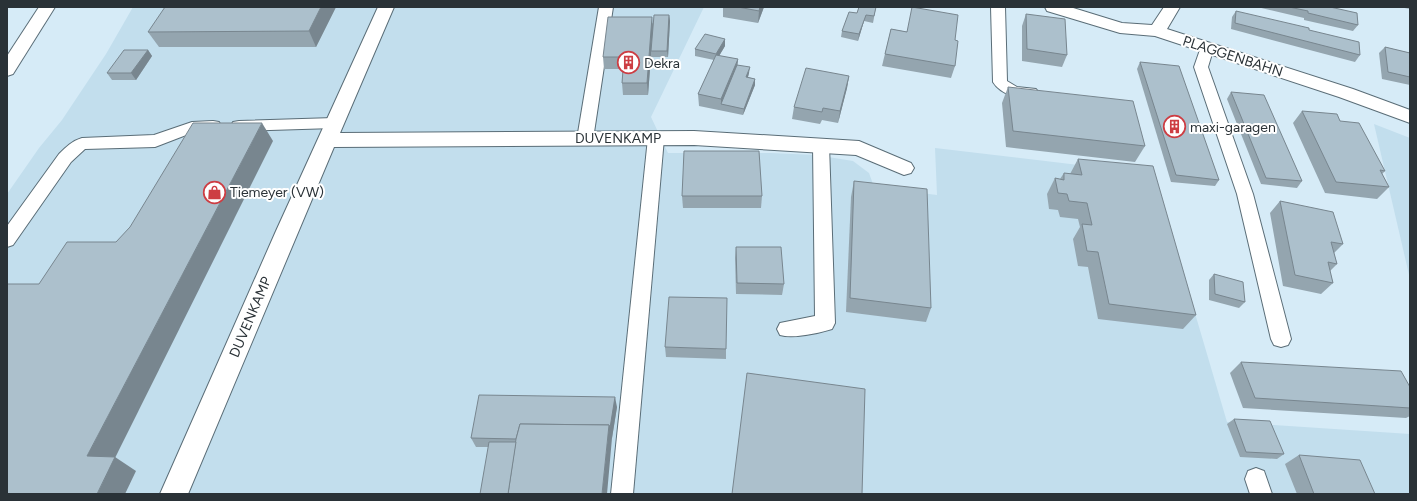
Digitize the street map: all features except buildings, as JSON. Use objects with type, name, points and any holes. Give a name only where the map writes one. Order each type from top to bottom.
[{"type":"street","points":[[7,70],[47,7]]},
{"type":"street","name":"DUVENKAMP","points":[[174,494],[386,7]]},
{"type":"street","name":"PLAGGENBAHN","points":[[1053,7],[1120,28],[1157,31],[1346,93],[1410,117]]},
{"type":"street","points":[[1157,31],[1172,7]]},
{"type":"street","name":"DUVENKAMP","points":[[331,131],[585,139],[694,138],[821,145],[859,148],[904,168]]},
{"type":"lane","points":[[585,139],[606,7]]},
{"type":"lane","points":[[998,7],[1000,82],[1012,91],[1042,95]]},
{"type":"lane","points":[[1207,47],[1201,67],[1245,194],[1282,339]]},
{"type":"lane","points":[[7,240],[65,158],[74,149],[82,144],[155,141],[192,127],[331,131]]},
{"type":"lane","points":[[622,494],[656,138]]},
{"type":"lane","points":[[787,329],[825,324],[821,145]]},
{"type":"shaded area","points":[[133,7],[704,7],[651,117],[668,153],[771,153],[816,155],[853,161],[869,173],[874,187],[937,195],[935,148],[1154,174],[1227,422],[1410,434],[1410,494],[7,494],[7,194],[39,148],[62,120],[106,54]]},
{"type":"shaded area","points":[[1374,124],[1410,138],[1410,279]]},
{"type":"place","name":"Dekra","points":[[628,63]]},
{"type":"place","name":"maxi-garagen","points":[[1174,127]]},
{"type":"place","name":"Tiemeyer (VW)","points":[[214,192]]}]
